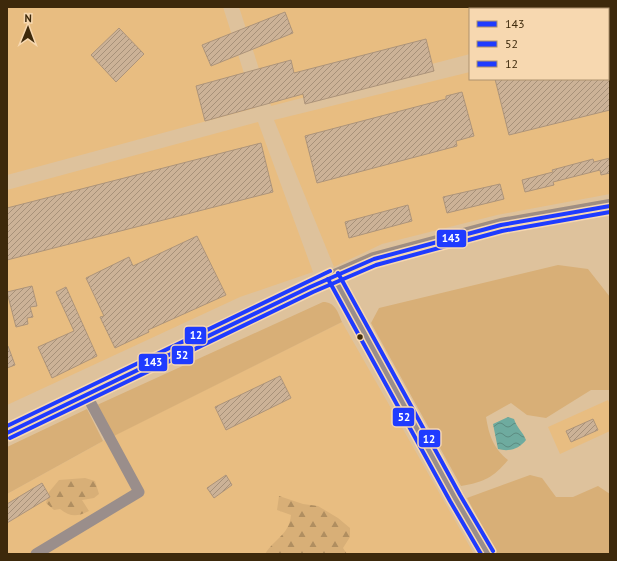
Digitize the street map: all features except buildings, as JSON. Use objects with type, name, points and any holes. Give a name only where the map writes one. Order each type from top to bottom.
[{"type":"main road","points":[[7,433],[87,396],[333,276],[374,259],[436,241],[501,225],[610,206]]},
{"type":"street","points":[[333,276],[451,491],[488,554]]},
{"type":"street","points":[[36,554],[139,492],[87,396]]},
{"type":"shaded area","points":[[7,7],[223,7],[255,108],[7,175]]},
{"type":"shaded area","points":[[239,7],[610,7],[610,16],[609,8],[469,8],[469,54],[271,106]]},
{"type":"shaded area","points":[[610,39],[610,194],[497,215],[382,244],[334,267],[274,120],[469,72],[469,80],[609,80]]},
{"type":"shaded area","points":[[258,122],[313,272],[240,297],[7,405],[7,190]]},
{"type":"shaded area","points":[[342,322],[474,554],[7,554],[7,494],[103,441]]},
{"type":"shaded area","points":[[608,400],[610,404],[610,431],[560,454],[548,427]]},
{"type":"green space","points":[[558,265],[588,269],[610,297],[610,390],[591,390],[546,418],[527,415],[511,403],[486,417],[492,441],[508,460],[498,471],[488,478],[476,483],[461,486],[371,323],[379,308]]},
{"type":"green space","points":[[323,302],[327,302],[333,306],[342,322],[114,436],[97,405]]},
{"type":"green space","points":[[87,409],[103,441],[7,494],[7,447]]},
{"type":"green space","points":[[530,475],[542,478],[556,497],[573,497],[598,486],[610,494],[610,554],[497,554],[467,498]]},
{"type":"green space","points":[[85,478],[95,481],[99,494],[94,498],[82,500],[89,511],[77,515],[70,515],[60,509],[54,510],[46,503],[49,492],[59,480]]},
{"type":"green space","points":[[279,496],[303,504],[318,506],[338,518],[350,528],[350,537],[343,548],[347,554],[265,554],[285,532],[290,522],[291,515],[277,510]]},
{"type":"water","points":[[508,417],[514,419],[526,440],[514,449],[498,449],[493,424]]},
{"type":"transit line","name":"143","points":[[7,433],[310,287],[374,259],[501,225],[610,206]]},
{"type":"transit line","name":"52","points":[[10,438],[313,292],[376,265],[502,231],[610,212]]},
{"type":"transit line","name":"12","points":[[7,426],[330,271]]},
{"type":"transit line","name":"12","points":[[338,273],[460,495],[493,551]]},
{"type":"transit line","name":"52","points":[[328,279],[450,501],[481,554]]}]
